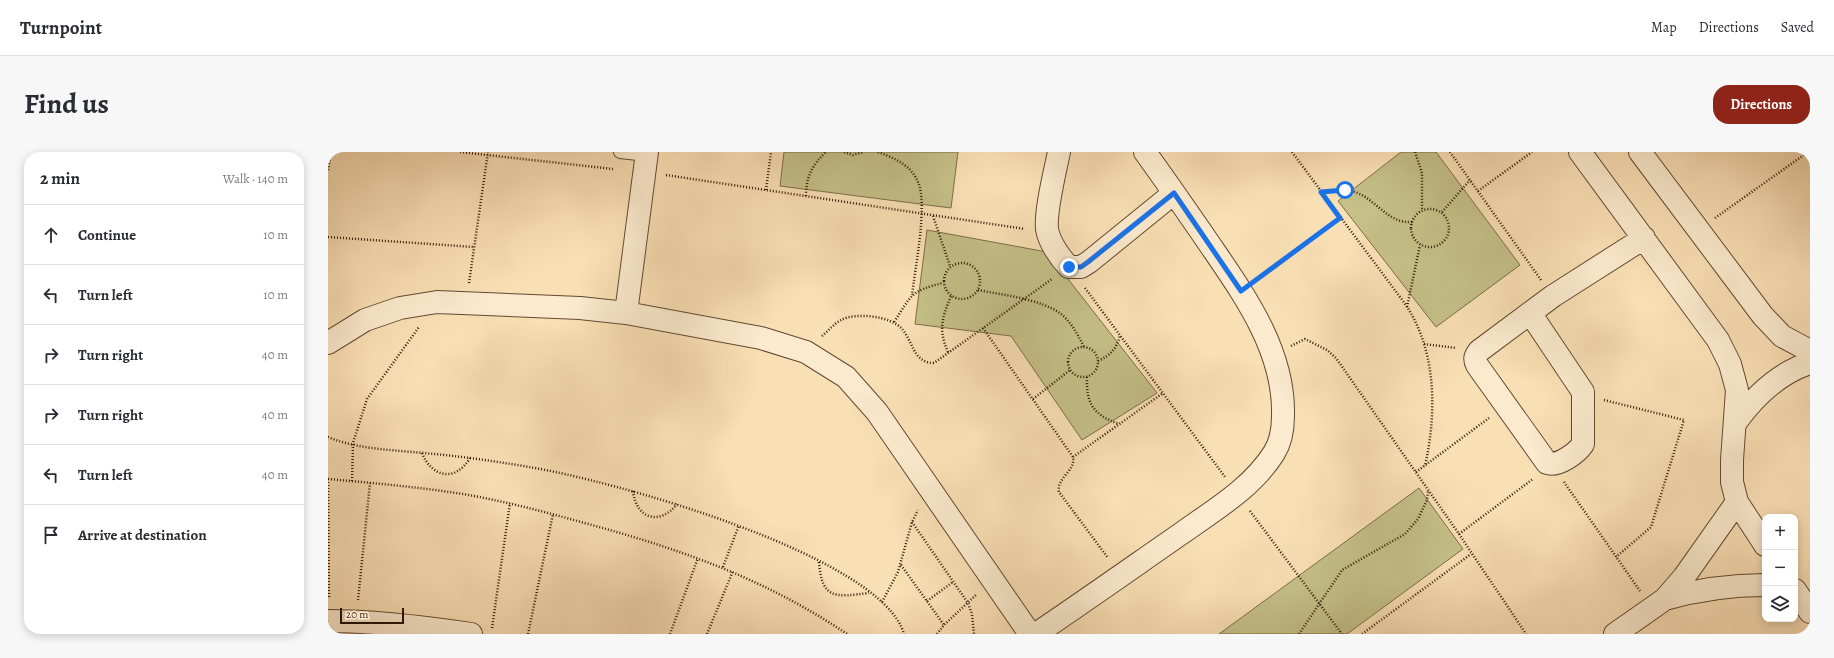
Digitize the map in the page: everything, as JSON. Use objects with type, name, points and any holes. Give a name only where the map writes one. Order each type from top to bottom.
[{"type":"street","points":[[1059,152],[1048,215],[1047,230],[1050,240],[1069,267],[1076,268],[1085,265],[1174,193]]},
{"type":"street","points":[[1036,634],[1237,494],[1260,472],[1274,453],[1282,433],[1282,389],[1273,355],[1263,331],[1241,291],[1145,152]]},
{"type":"street","points":[[1580,152],[1718,340],[1730,364],[1737,390],[1732,482],[1737,502],[1762,540]]},
{"type":"street","points":[[1640,152],[1763,316],[1782,336],[1810,351]]},
{"type":"street","points":[[626,313],[646,160]]},
{"type":"street","points":[[1530,313],[1584,395],[1583,444],[1580,449],[1557,464],[1547,463],[1477,365],[1474,360],[1475,355],[1479,351],[1530,313],[1553,296],[1644,238]]},
{"type":"street","points":[[328,343],[365,320],[400,308],[437,302],[580,308],[626,313],[761,338],[806,352],[846,377],[877,412],[1030,634]]},
{"type":"street","points":[[1736,422],[1750,404],[1767,387],[1786,374],[1810,363]]},
{"type":"street","points":[[1615,634],[1658,604],[1684,577],[1737,502]]},
{"type":"street","points":[[1658,604],[1695,591],[1724,586],[1762,585]]},
{"type":"street","points":[[1798,594],[1810,612]]},
{"type":"street","points":[[328,621],[355,621],[408,625],[471,634]]},
{"type":"lane","points":[[620,152],[646,160]]},
{"type":"path","points":[[328,170],[331,152]]},
{"type":"path","points":[[460,152],[646,160],[766,190],[1032,230],[1042,233],[1050,240]]},
{"type":"path","points":[[766,190],[772,152]]},
{"type":"path","points":[[806,196],[806,183],[810,171],[817,160],[826,152]]},
{"type":"path","points":[[844,152],[853,155],[864,152]]},
{"type":"path","points":[[878,152],[895,158],[908,168],[918,181],[922,197],[912,295]]},
{"type":"path","points":[[1292,152],[1407,308],[1417,325],[1424,344],[1432,393],[1433,418],[1425,466]]},
{"type":"path","points":[[1415,152],[1422,173],[1422,210]]},
{"type":"path","points":[[1450,152],[1553,296]]},
{"type":"path","points":[[1478,191],[1532,152]]},
{"type":"path","points":[[1699,230],[1808,152]]},
{"type":"path","points":[[465,303],[488,154]]},
{"type":"path","points":[[1442,212],[1470,180]]},
{"type":"path","points":[[1321,192],[1345,190],[1354,192],[1373,201],[1397,221],[1412,222]]},
{"type":"path","points":[[1429,208],[1442,212],[1450,224],[1450,232],[1447,239],[1442,244],[1434,247],[1427,248],[1420,245],[1412,235],[1412,222],[1416,215],[1422,210],[1429,208]]},
{"type":"path","points":[[933,215],[950,266]]},
{"type":"path","points":[[1241,291],[1340,218]]},
{"type":"path","points":[[328,237],[474,247]]},
{"type":"path","points":[[1407,308],[1420,245]]},
{"type":"path","points":[[958,263],[966,263],[974,266],[979,273],[980,282],[978,290],[974,296],[966,299],[959,299],[951,296],[946,290],[943,283],[945,274],[950,266],[958,263]]},
{"type":"path","points":[[806,352],[837,323],[848,317],[883,318],[894,322],[903,330],[921,360],[927,363],[934,363],[1069,267],[1342,634]]},
{"type":"path","points":[[894,322],[912,295],[918,290],[943,283]]},
{"type":"path","points":[[978,290],[1043,304],[1061,314],[1075,329],[1084,347]]},
{"type":"path","points":[[948,352],[942,332],[942,319],[951,296]]},
{"type":"path","points":[[352,481],[352,443],[367,399],[437,302]]},
{"type":"path","points":[[983,328],[1074,457],[1073,465],[1058,487],[1059,492],[1121,576]]},
{"type":"path","points":[[1098,361],[1109,356],[1117,347],[1120,335]]},
{"type":"path","points":[[1273,355],[1305,339],[1327,350],[1345,369],[1526,634]]},
{"type":"path","points":[[1424,344],[1479,351]]},
{"type":"path","points":[[1084,347],[1091,349],[1096,354],[1098,361],[1097,368],[1087,377],[1075,375],[1070,370],[1068,364],[1072,352],[1077,348],[1084,347]]},
{"type":"path","points":[[1033,399],[1070,370]]},
{"type":"path","points":[[1087,377],[1087,393],[1093,408],[1105,419],[1119,424]]},
{"type":"path","points":[[1074,457],[1163,393]]},
{"type":"path","points":[[1584,395],[1684,420],[1651,527],[1616,557]]},
{"type":"path","points":[[1416,472],[1506,406]]},
{"type":"path","points":[[328,437],[393,451],[470,458],[539,468],[633,491],[677,504],[739,526],[819,561],[850,577],[882,602],[893,614],[904,634]]},
{"type":"path","points":[[422,453],[425,462],[431,469],[440,473],[449,474],[458,472],[465,466],[470,458]]},
{"type":"path","points":[[1459,534],[1552,464],[1616,557],[1658,604]]},
{"type":"path","points":[[328,621],[328,479],[464,494],[554,514],[643,540],[733,571],[782,595],[821,617],[847,634]]},
{"type":"path","points":[[355,621],[370,483]]},
{"type":"path","points":[[633,491],[634,502],[640,511],[650,516],[660,517],[670,512],[677,504]]},
{"type":"path","points":[[1299,634],[1342,570],[1405,534],[1418,519],[1427,500],[1428,491]]},
{"type":"path","points":[[882,602],[890,588],[900,564],[916,513],[924,505],[935,498]]},
{"type":"path","points":[[491,634],[510,503]]},
{"type":"path","points":[[528,634],[554,514]]},
{"type":"path","points":[[912,522],[968,603],[972,614],[974,634]]},
{"type":"path","points":[[723,567],[739,526]]},
{"type":"path","points":[[1362,634],[1471,554]]},
{"type":"path","points":[[670,634],[698,558]]},
{"type":"path","points":[[819,561],[821,580],[825,588],[832,593],[850,595],[869,592]]},
{"type":"path","points":[[900,564],[944,625]]},
{"type":"path","points":[[707,634],[733,571]]},
{"type":"path","points":[[937,634],[944,625],[992,580]]},
{"type":"path","points":[[927,601],[953,582]]},
{"type":"shaded area","points":[[784,152],[958,152],[951,208],[780,186]]},
{"type":"shaded area","points":[[1401,152],[1436,152],[1520,265],[1436,327],[1338,201]]},
{"type":"shaded area","points":[[927,230],[1047,252],[1157,393],[1082,440],[1011,336],[915,324]]},
{"type":"shaded area","points":[[1419,488],[1463,549],[1347,634],[1219,634]]},
{"type":"route","points":[[1069,267],[1081,267],[1174,193],[1241,291],[1340,218],[1321,192],[1345,190]]}]
